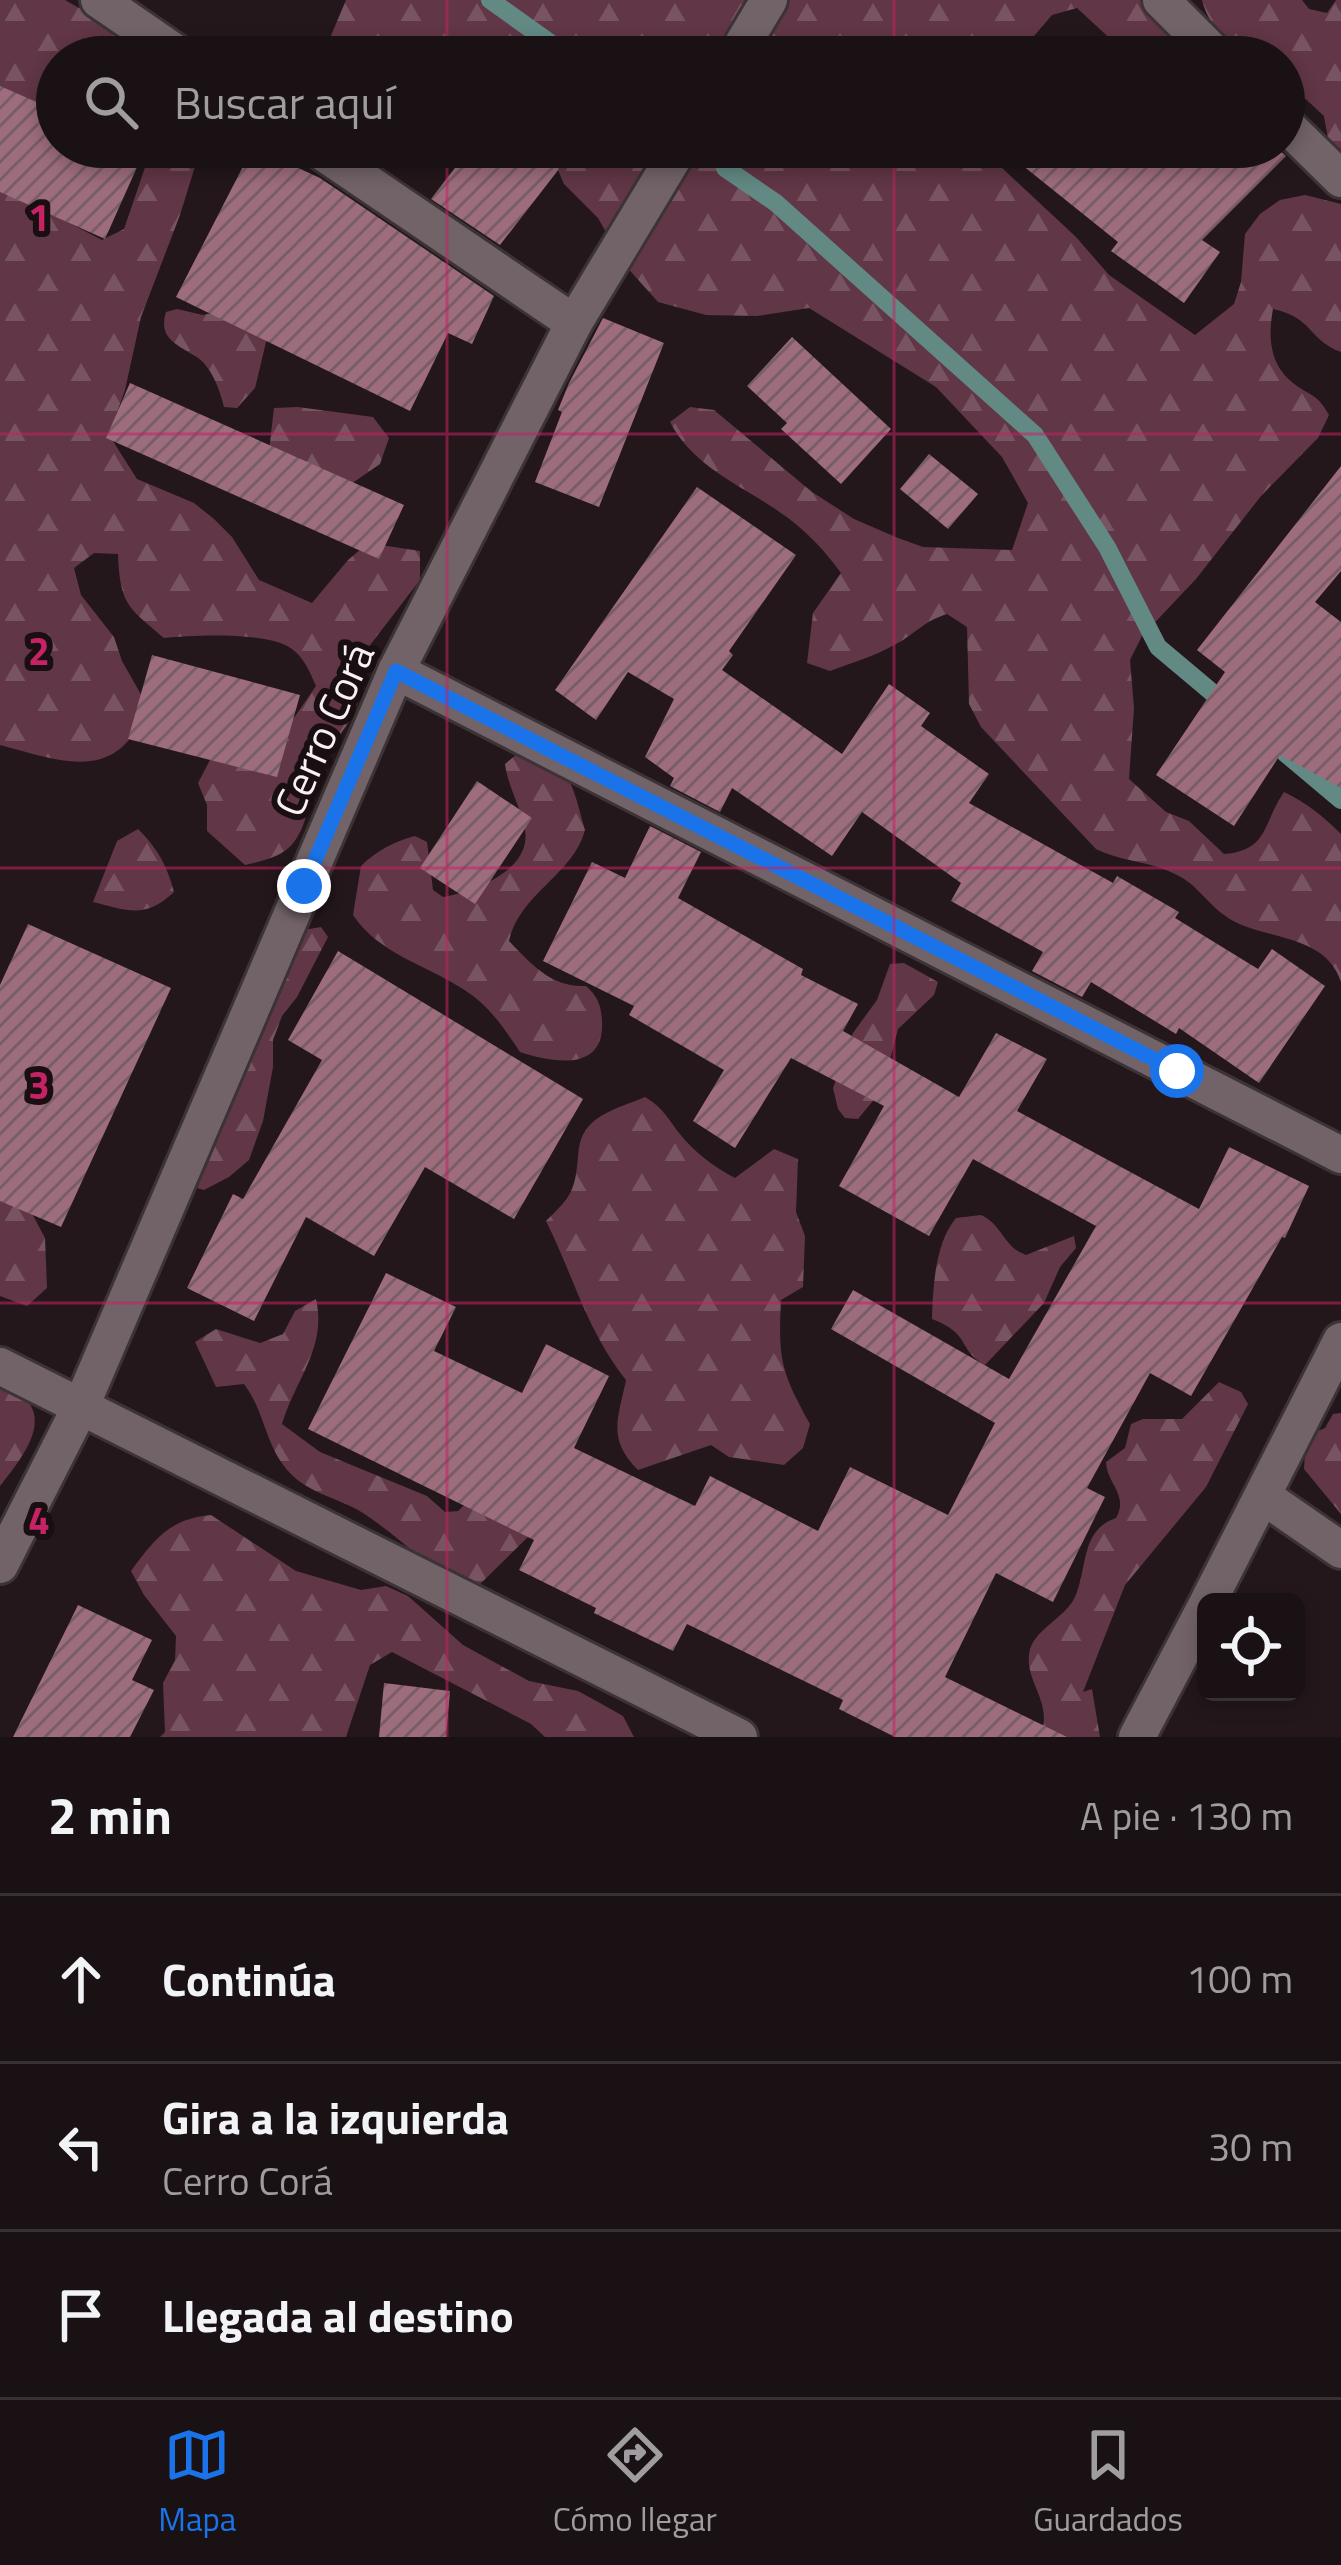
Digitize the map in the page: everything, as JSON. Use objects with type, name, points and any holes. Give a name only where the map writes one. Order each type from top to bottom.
[{"type":"street","points":[[98,0],[151,36]]},
{"type":"street","points":[[748,36],[769,0]]},
{"type":"street","points":[[1160,0],[1197,36]]},
{"type":"street","points":[[1305,143],[1341,179]]},
{"type":"street","points":[[346,168],[574,323]]},
{"type":"street","name":"Cerro Corá","points":[[0,1565],[82,1404],[396,671],[574,323],[667,168]]},
{"type":"street","points":[[396,671],[1341,1155]]},
{"type":"street","points":[[1213,1593],[1341,1341]]},
{"type":"street","points":[[0,1366],[739,1737]]},
{"type":"street","points":[[1263,1496],[1341,1550]]},
{"type":"street","points":[[1137,1737],[1197,1623]]},
{"type":"green space","points":[[0,0],[65,0],[119,36],[36,36],[36,102],[20,107],[36,168],[40,168],[56,216],[102,240],[124,229],[145,168],[195,168],[141,317],[125,390],[109,435],[137,479],[194,503],[214,519],[232,537],[259,580],[312,603],[368,543],[420,551],[420,580],[357,662],[356,709],[317,771],[299,833],[284,851],[265,860],[245,865],[207,831],[207,805],[198,783],[211,758],[287,728],[316,686],[306,664],[289,647],[263,639],[164,638],[128,604],[118,554],[94,553],[74,568],[81,595],[114,637],[147,705],[136,730],[122,747],[87,761],[0,745]]},
{"type":"green space","points":[[346,0],[1172,0],[1194,36],[1107,36],[1077,8],[1052,15],[1034,36],[331,36]]},
{"type":"green space","points":[[1202,0],[1302,0],[1309,9],[1327,13],[1341,0],[1341,149],[1328,139],[1324,116],[1305,98],[1305,36],[1224,36]]},
{"type":"green space","points":[[557,168],[1002,168],[1109,275],[1195,335],[1234,304],[1245,234],[1260,214],[1280,200],[1305,195],[1341,204],[1341,352],[1304,323],[1273,309],[1271,329],[1279,367],[1317,398],[1329,415],[1318,438],[1261,496],[1196,579],[1142,636],[1130,660],[1134,708],[1129,779],[1166,812],[1189,821],[1224,854],[1239,852],[1257,841],[1284,792],[1334,827],[1341,834],[1341,982],[1321,954],[1238,923],[1183,878],[1096,849],[981,727],[969,704],[967,627],[947,614],[888,648],[830,671],[807,663],[813,613],[841,573],[795,524],[693,453],[670,422],[690,407],[714,410],[812,492],[854,519],[923,547],[1012,550],[1028,503],[1002,457],[936,387],[809,308],[757,316],[706,315],[658,302],[624,264],[598,218],[564,184]]},
{"type":"green space","points":[[177,309],[203,315],[216,312],[267,338],[255,388],[237,408],[224,407],[206,365],[167,334],[166,312]]},
{"type":"green space","points":[[274,408],[373,417],[389,438],[380,464],[338,493],[266,477]]},
{"type":"green space","points":[[524,748],[568,778],[585,830],[570,859],[524,910],[509,941],[543,973],[563,983],[586,986],[596,998],[602,1015],[601,1037],[595,1049],[575,1060],[520,1052],[472,995],[389,949],[353,915],[361,866],[379,851],[408,838],[427,842],[433,890],[443,897],[484,884],[510,867],[520,857],[525,830],[505,764]]},
{"type":"green space","points":[[138,829],[160,858],[174,892],[145,909],[93,902],[117,841]]},
{"type":"green space","points":[[321,927],[328,937],[273,1040],[263,1121],[249,1160],[204,1190],[190,1186],[285,933]]},
{"type":"green space","points":[[904,963],[938,982],[934,995],[898,1029],[882,1090],[858,1119],[845,1118],[833,1088],[853,1033],[877,1000],[890,964]]},
{"type":"green space","points":[[645,1097],[698,1153],[735,1178],[774,1149],[798,1159],[796,1212],[805,1236],[803,1287],[781,1300],[780,1337],[787,1377],[810,1424],[803,1448],[784,1465],[729,1457],[711,1445],[638,1470],[618,1438],[626,1380],[590,1322],[546,1221],[572,1189],[585,1131],[606,1113]]},
{"type":"green space","points":[[0,1153],[45,1238],[47,1288],[27,1306],[0,1296]]},
{"type":"green space","points":[[981,1215],[1026,1255],[1074,1236],[1076,1248],[1060,1267],[1044,1303],[985,1365],[953,1330],[932,1319],[936,1266],[949,1228],[956,1218]]},
{"type":"green space","points":[[316,1299],[314,1348],[282,1424],[320,1452],[427,1496],[445,1512],[458,1511],[476,1494],[528,1537],[477,1587],[457,1589],[363,1513],[298,1480],[275,1452],[244,1384],[216,1387],[195,1342],[216,1329],[260,1343],[283,1334],[295,1311]]},
{"type":"green space","points":[[0,1382],[30,1404],[34,1430],[0,1486]]},
{"type":"green space","points":[[1219,1382],[1241,1392],[1248,1404],[1206,1487],[1125,1585],[1083,1692],[1092,1689],[1100,1737],[1040,1737],[1044,1714],[1029,1665],[1031,1646],[1075,1597],[1096,1531],[1116,1518],[1119,1496],[1106,1462],[1125,1448],[1131,1424],[1143,1419],[1182,1419]]},
{"type":"green space","points":[[1341,1413],[1341,1514],[1304,1469],[1306,1436],[1325,1428],[1333,1414]]},
{"type":"green space","points":[[211,1515],[296,1571],[361,1590],[386,1586],[408,1596],[463,1645],[529,1681],[578,1691],[623,1716],[634,1737],[545,1737],[531,1724],[392,1652],[370,1665],[346,1737],[160,1737],[165,1732],[163,1683],[175,1660],[176,1636],[131,1571],[165,1532]]},
{"type":"building","points":[[0,86],[36,102],[36,168],[137,168],[105,239],[0,192]]},
{"type":"building","points":[[242,168],[298,168],[320,178],[494,296],[472,344],[448,333],[410,411],[176,297]]},
{"type":"building","points":[[455,168],[559,169],[500,245],[431,199]]},
{"type":"building","points":[[1026,168],[1274,168],[1202,240],[1220,252],[1184,303],[1111,251],[1118,242]]},
{"type":"building","points":[[603,318],[664,343],[599,507],[535,482],[569,383]]},
{"type":"building","points":[[792,337],[891,429],[841,484],[781,429],[787,423],[747,386]]},
{"type":"building","points":[[130,383],[404,505],[379,559],[106,438]]},
{"type":"building","points":[[929,454],[978,494],[948,529],[900,489]]},
{"type":"building","points":[[1341,466],[1341,571],[1315,602],[1341,622],[1341,788],[1280,755],[1234,826],[1156,775],[1225,672],[1197,650]]},
{"type":"building","points":[[697,487],[796,555],[729,651],[733,655],[722,670],[842,754],[889,684],[930,713],[921,726],[989,774],[969,803],[1113,883],[1117,876],[1179,912],[1175,918],[1258,969],[1272,949],[1325,986],[1259,1083],[1179,1028],[1176,1034],[1091,982],[1082,997],[1032,971],[1043,952],[951,901],[961,883],[862,812],[832,856],[732,788],[720,812],[670,786],[674,778],[645,757],[674,699],[628,672],[596,720],[555,690]]},
{"type":"building","points":[[152,655],[300,695],[277,777],[128,739]]},
{"type":"building","points":[[477,781],[532,818],[475,904],[420,868]]},
{"type":"building","points":[[650,826],[701,852],[678,898],[803,969],[801,975],[858,1004],[843,1031],[959,1097],[996,1033],[1047,1059],[1017,1111],[1199,1209],[1229,1147],[1309,1186],[1285,1238],[1191,1396],[1150,1373],[1087,1488],[1105,1497],[1053,1602],[996,1573],[945,1677],[1067,1737],[895,1737],[839,1709],[843,1700],[687,1624],[673,1651],[519,1570],[534,1540],[308,1429],[386,1273],[456,1307],[434,1351],[522,1393],[546,1344],[609,1376],[574,1448],[695,1506],[710,1476],[818,1531],[850,1467],[948,1515],[995,1423],[831,1329],[853,1290],[1009,1379],[1096,1226],[973,1159],[929,1236],[839,1186],[884,1106],[791,1058],[735,1148],[693,1121],[724,1070],[629,1015],[634,1006],[543,961],[592,862],[625,878]]},
{"type":"building","points":[[28,924],[171,988],[61,1227],[0,1201],[0,985]]},
{"type":"building","points":[[338,951],[583,1099],[514,1219],[425,1167],[374,1256],[306,1217],[254,1321],[187,1288],[233,1194],[243,1199],[322,1060],[288,1040]]},
{"type":"building","points":[[78,1605],[152,1640],[132,1680],[154,1690],[130,1737],[13,1737]]},
{"type":"building","points":[[384,1683],[450,1691],[446,1737],[379,1737]]},
{"type":"waterway","points":[[490,0],[541,36]]},
{"type":"waterway","points":[[725,168],[776,203],[1035,435],[1107,547],[1158,647],[1227,705]]},
{"type":"waterway","points":[[1285,753],[1341,800]]},
{"type":"route","points":[[304,886],[396,671],[1177,1071]]}]
